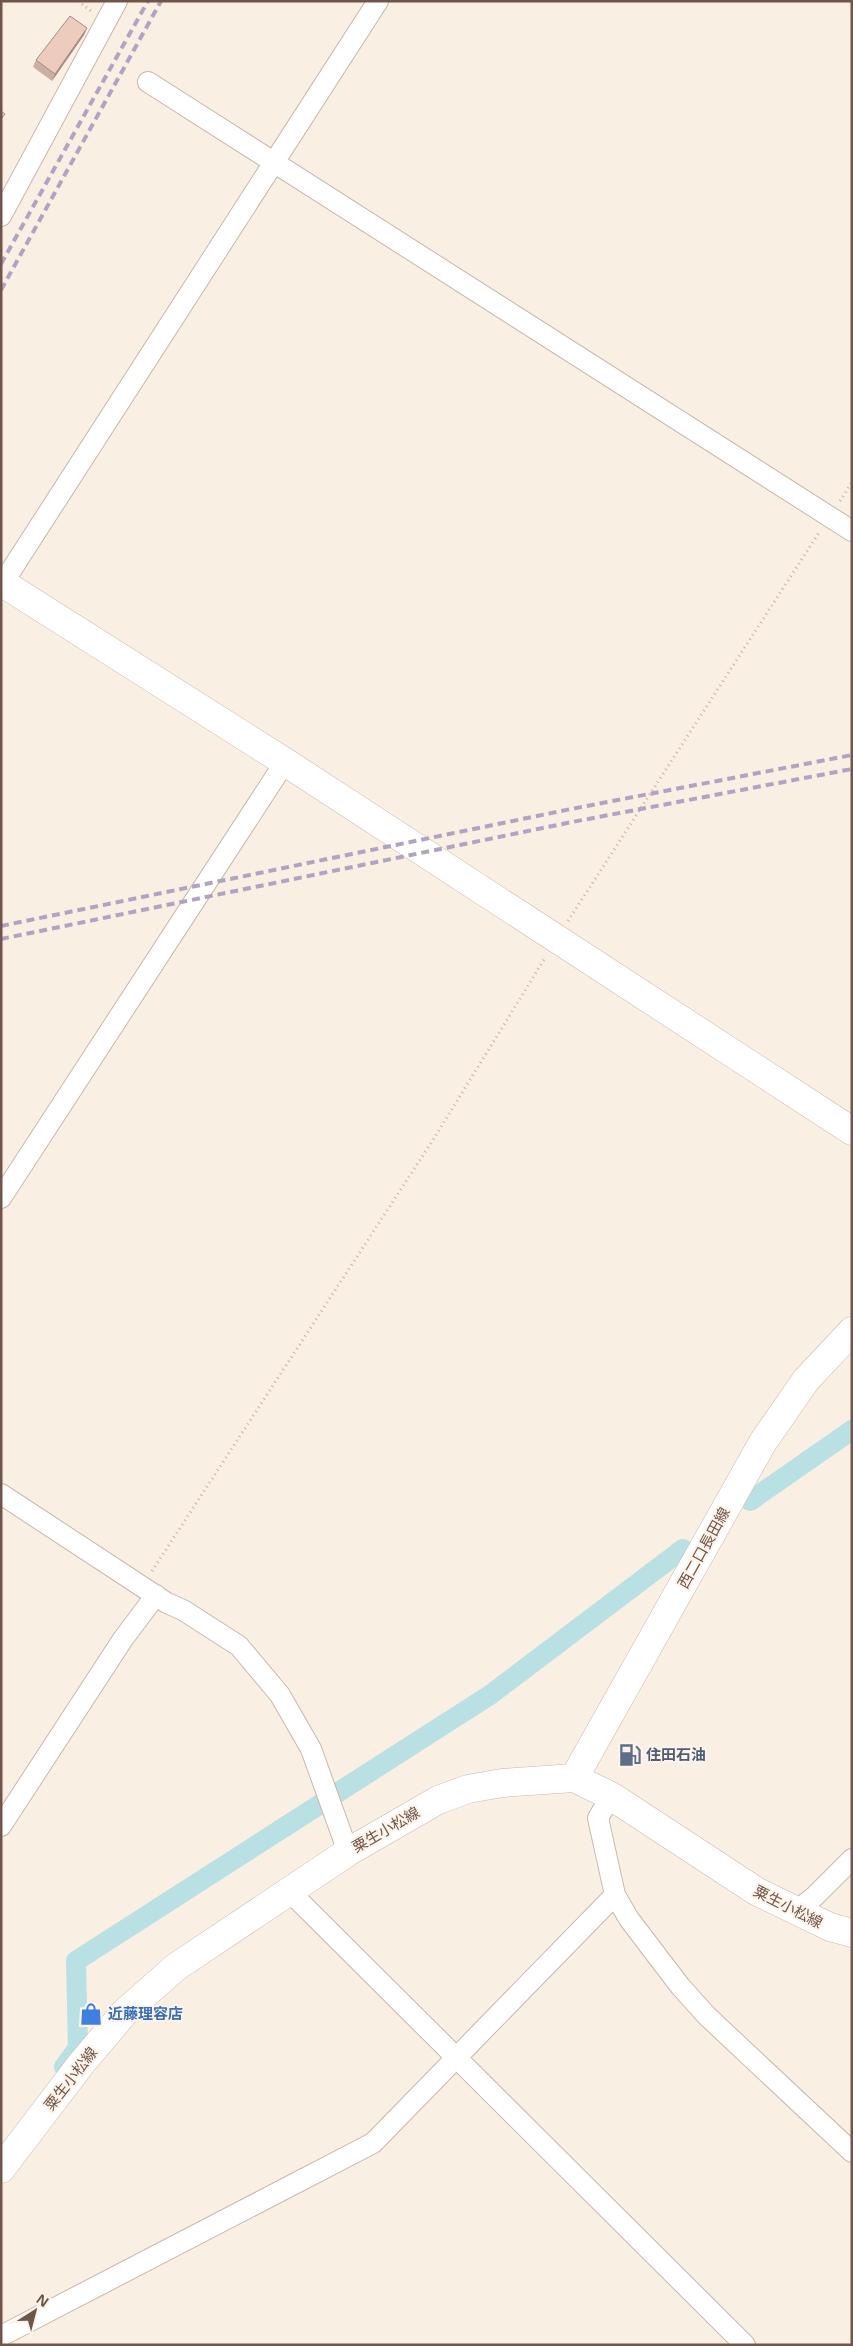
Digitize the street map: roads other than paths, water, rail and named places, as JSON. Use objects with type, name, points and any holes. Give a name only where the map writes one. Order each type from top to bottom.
[{"type":"main road","points":[[2,584],[285,762],[852,1131]]},
{"type":"main road","name":"西二口長田線","points":[[574,1778],[763,1442],[806,1380],[852,1330]]},
{"type":"main road","name":"粟生小松線","points":[[1,2169],[81,2064],[125,2012],[176,1967],[348,1852],[438,1800],[468,1789],[502,1783],[574,1778],[611,1796],[756,1891],[795,1912],[830,1927],[852,1933]]},
{"type":"street","points":[[1,216],[117,1]]},
{"type":"street","points":[[2,584],[378,1]]},
{"type":"street","points":[[148,82],[852,531]]},
{"type":"street","points":[[1,1198],[285,762]]},
{"type":"street","points":[[1,1494],[239,1646],[280,1695],[311,1749],[348,1852]]},
{"type":"street","points":[[1,1826],[123,1639],[149,1590]]},
{"type":"street","points":[[611,1796],[598,1818],[615,1896],[629,1919],[685,1992],[707,2016],[852,2152]]},
{"type":"street","points":[[795,1912],[852,1859]]},
{"type":"street","points":[[289,1890],[745,2345]]},
{"type":"street","points":[[1,2336],[373,2143],[615,1896]]},
{"type":"waterway","points":[[750,1501],[852,1430]]},
{"type":"waterway","points":[[337,1793],[490,1695],[683,1549]]},
{"type":"waterway","points":[[64,2067],[78,2048],[76,1961],[322,1803]]},
{"type":"railway","points":[[1,264],[148,1]]},
{"type":"railway","points":[[1,290],[161,1]]},
{"type":"railway","points":[[1,926],[571,809],[852,755]]},
{"type":"railway","points":[[1,939],[572,822],[852,769]]},
{"type":"place","name":"住田石油","points":[[630,1755]]},
{"type":"place","name":"近藤理容店","points":[[91,2014]]}]
